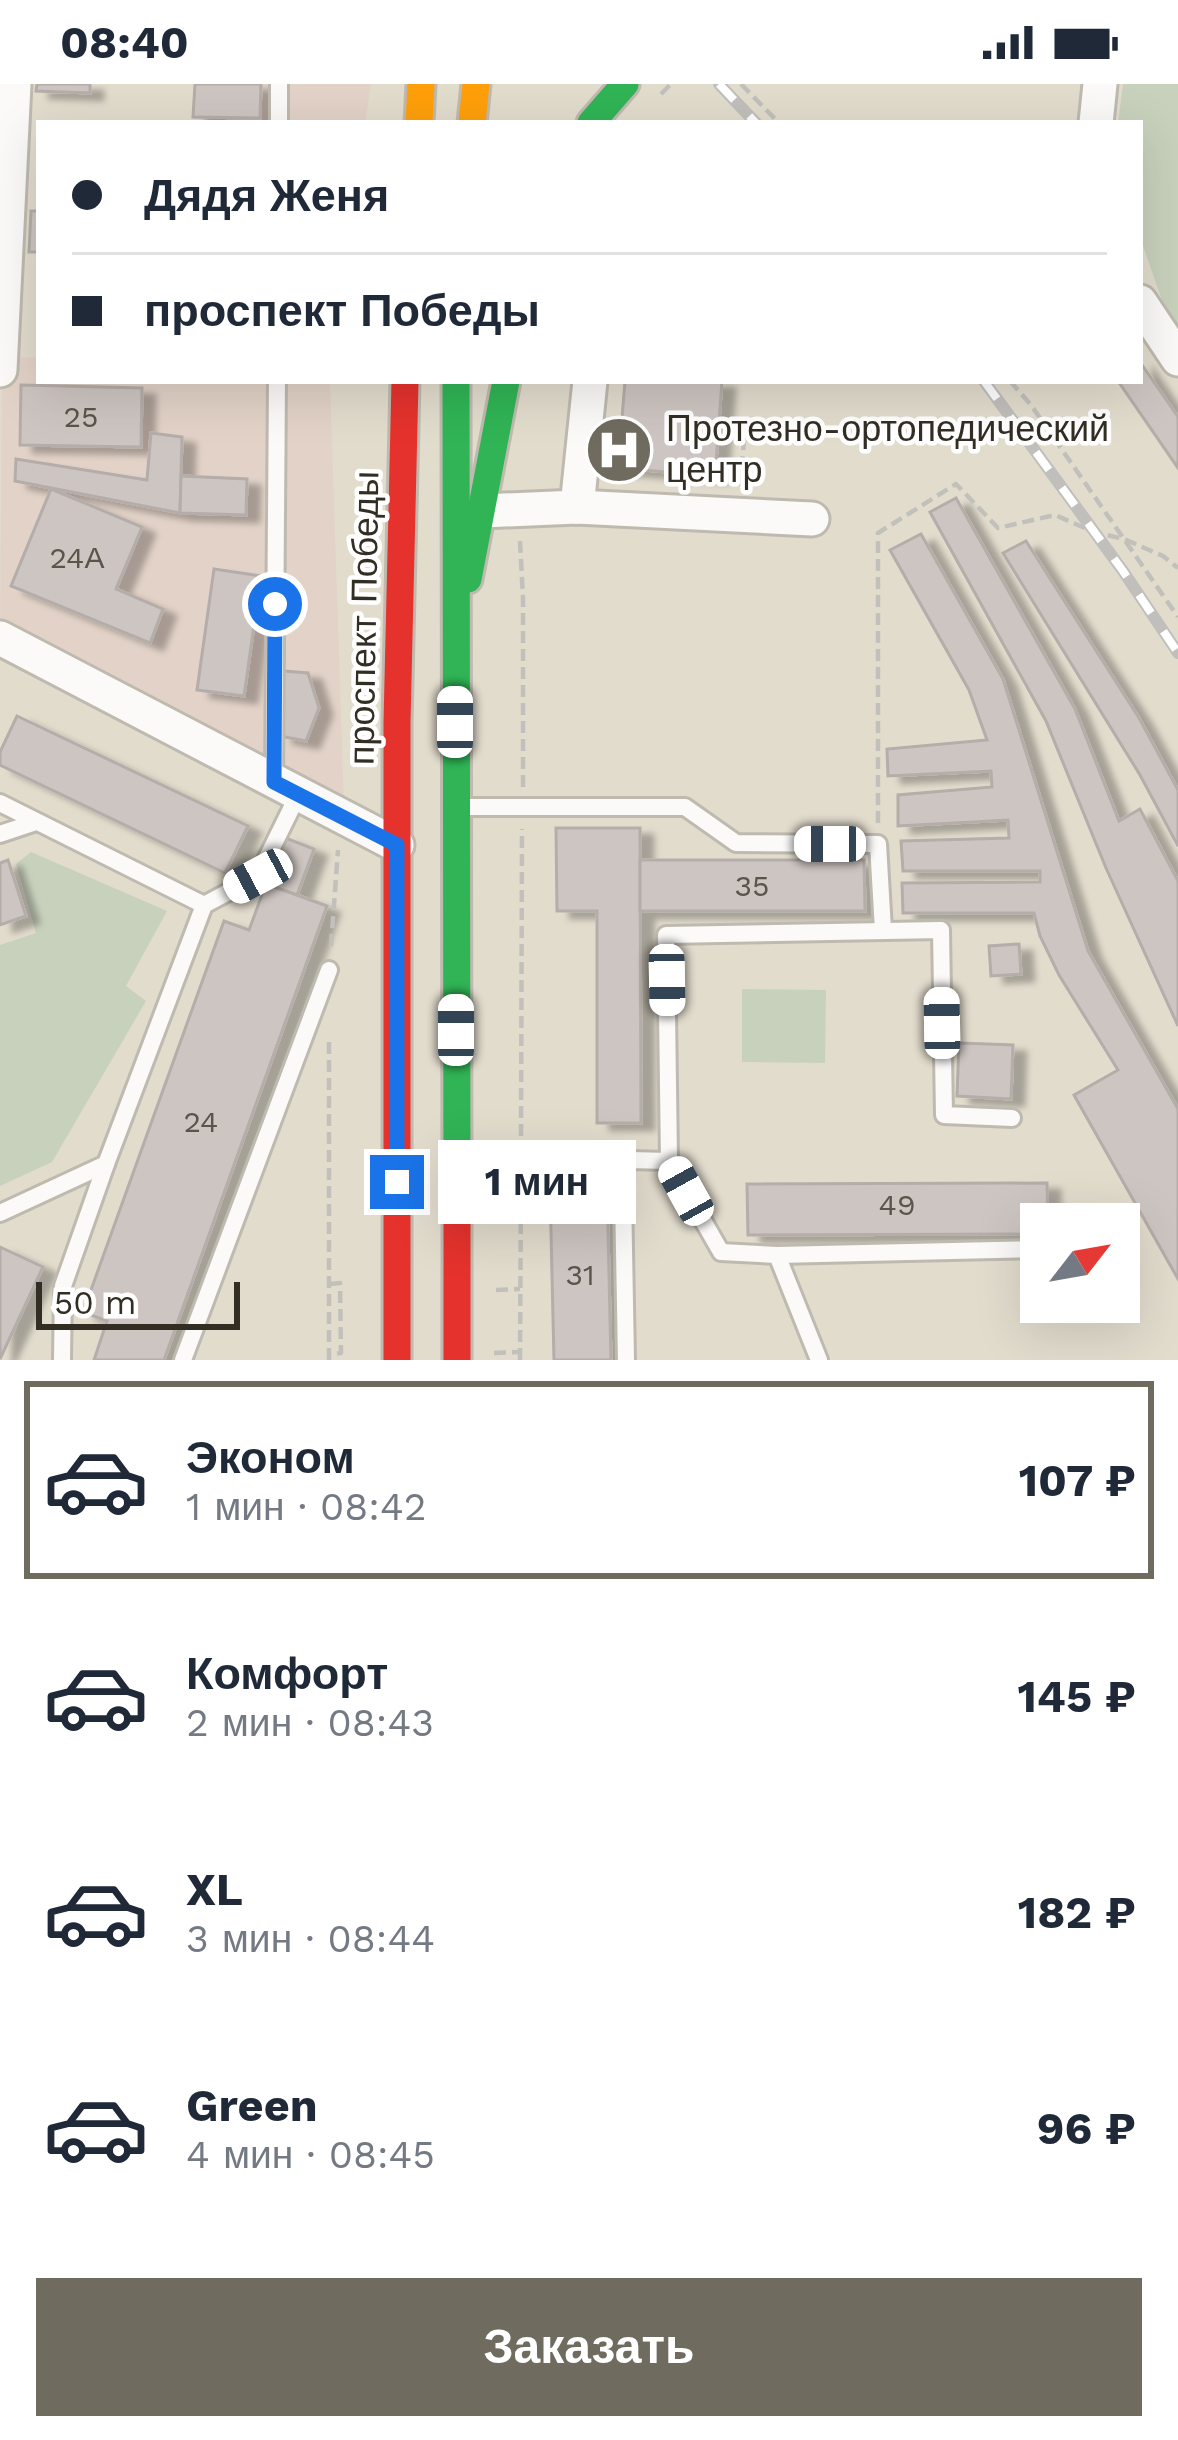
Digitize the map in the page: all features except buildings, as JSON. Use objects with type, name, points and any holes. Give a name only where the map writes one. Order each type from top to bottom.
[{"type":"main road","points":[[419,120],[421,84]]},
{"type":"main road","points":[[472,120],[476,84]]},
{"type":"main road","points":[[594,118],[625,84]]},
{"type":"main road","name":"проспект Победы","points":[[397,1360],[397,845],[405,384]]},
{"type":"main road","points":[[456,384],[457,1360]]},
{"type":"main road","points":[[455,636],[505,384]]},
{"type":"main road","points":[[397,845],[439,879],[456,939]]},
{"type":"main road","points":[[397,1071],[400,1123],[410,1142],[429,1156],[456,1156]]},
{"type":"street","points":[[0,370],[14,84]]},
{"type":"street","points":[[1096,120],[1100,84]]},
{"type":"street","points":[[1143,306],[1178,358]]},
{"type":"street","points":[[577,507],[590,384]]},
{"type":"street","points":[[483,511],[577,507],[812,519]]},
{"type":"street","points":[[0,638],[397,845]]},
{"type":"lane","points":[[279,84],[279,120]]},
{"type":"lane","points":[[62,1360],[63,1286],[204,905],[258,876],[286,788],[277,384]]},
{"type":"lane","points":[[0,803],[204,905]]},
{"type":"lane","points":[[455,807],[685,807],[736,843],[878,844],[883,930]]},
{"type":"lane","points":[[0,834],[36,822]]},
{"type":"lane","points":[[1012,1118],[944,1115],[940,930],[666,935],[669,1161],[721,1252],[1020,1249]]},
{"type":"lane","points":[[183,1360],[329,970]]},
{"type":"lane","points":[[456,1156],[669,1161]]},
{"type":"lane","points":[[0,1213],[106,1164]]},
{"type":"lane","points":[[623,1194],[626,1360]]},
{"type":"lane","points":[[778,1255],[819,1360]]},
{"type":"path","points":[[741,84],[776,120]]},
{"type":"path","points":[[1013,384],[1178,617]]},
{"type":"path","points":[[738,515],[745,430]]},
{"type":"path","points":[[878,844],[878,532],[956,484],[998,528],[1055,515],[1094,532],[1124,538],[1178,568]]},
{"type":"path","points":[[494,1338],[494,1353],[520,1356],[524,598],[519,509]]},
{"type":"path","points":[[329,970],[341,817]]},
{"type":"path","points":[[329,1037],[329,1284],[329,1357],[341,1353],[341,1336],[340,1283],[329,1284]]},
{"type":"path","points":[[493,1291],[520,1289]]},
{"type":"shaded area","points":[[195,84],[371,84],[365,120],[193,120]]},
{"type":"shaded area","points":[[2,356],[36,358],[36,384],[330,384],[345,839],[0,658]]},
{"type":"green space","points":[[1123,84],[1178,84],[1178,328],[1166,312],[1143,246],[1143,120],[1118,120]]},
{"type":"green space","points":[[31,852],[167,911],[126,986],[146,1001],[52,1162],[0,1186],[0,945],[36,933],[16,864]]},
{"type":"green space","points":[[742,989],[826,990],[825,1063],[742,1062]]},
{"type":"railway","points":[[719,84],[753,120]]},
{"type":"railway","points":[[986,384],[1178,653]]},
{"type":"traffic: fast","points":[[594,120],[625,84]]},
{"type":"traffic: fast","points":[[456,384],[457,1198]]},
{"type":"traffic: fast","points":[[468,579],[505,384]]},
{"type":"traffic: slow","points":[[419,120],[421,84]]},
{"type":"traffic: slow","points":[[472,120],[476,84]]},
{"type":"traffic: jam","points":[[397,1360],[397,722],[405,384]]},
{"type":"traffic: jam","points":[[457,1198],[457,1360]]},
{"type":"place","name":"Протезно-ортопедический центр","points":[[619,450]]},
{"type":"route","points":[[275,604],[274,782],[397,845],[397,1182]]}]
